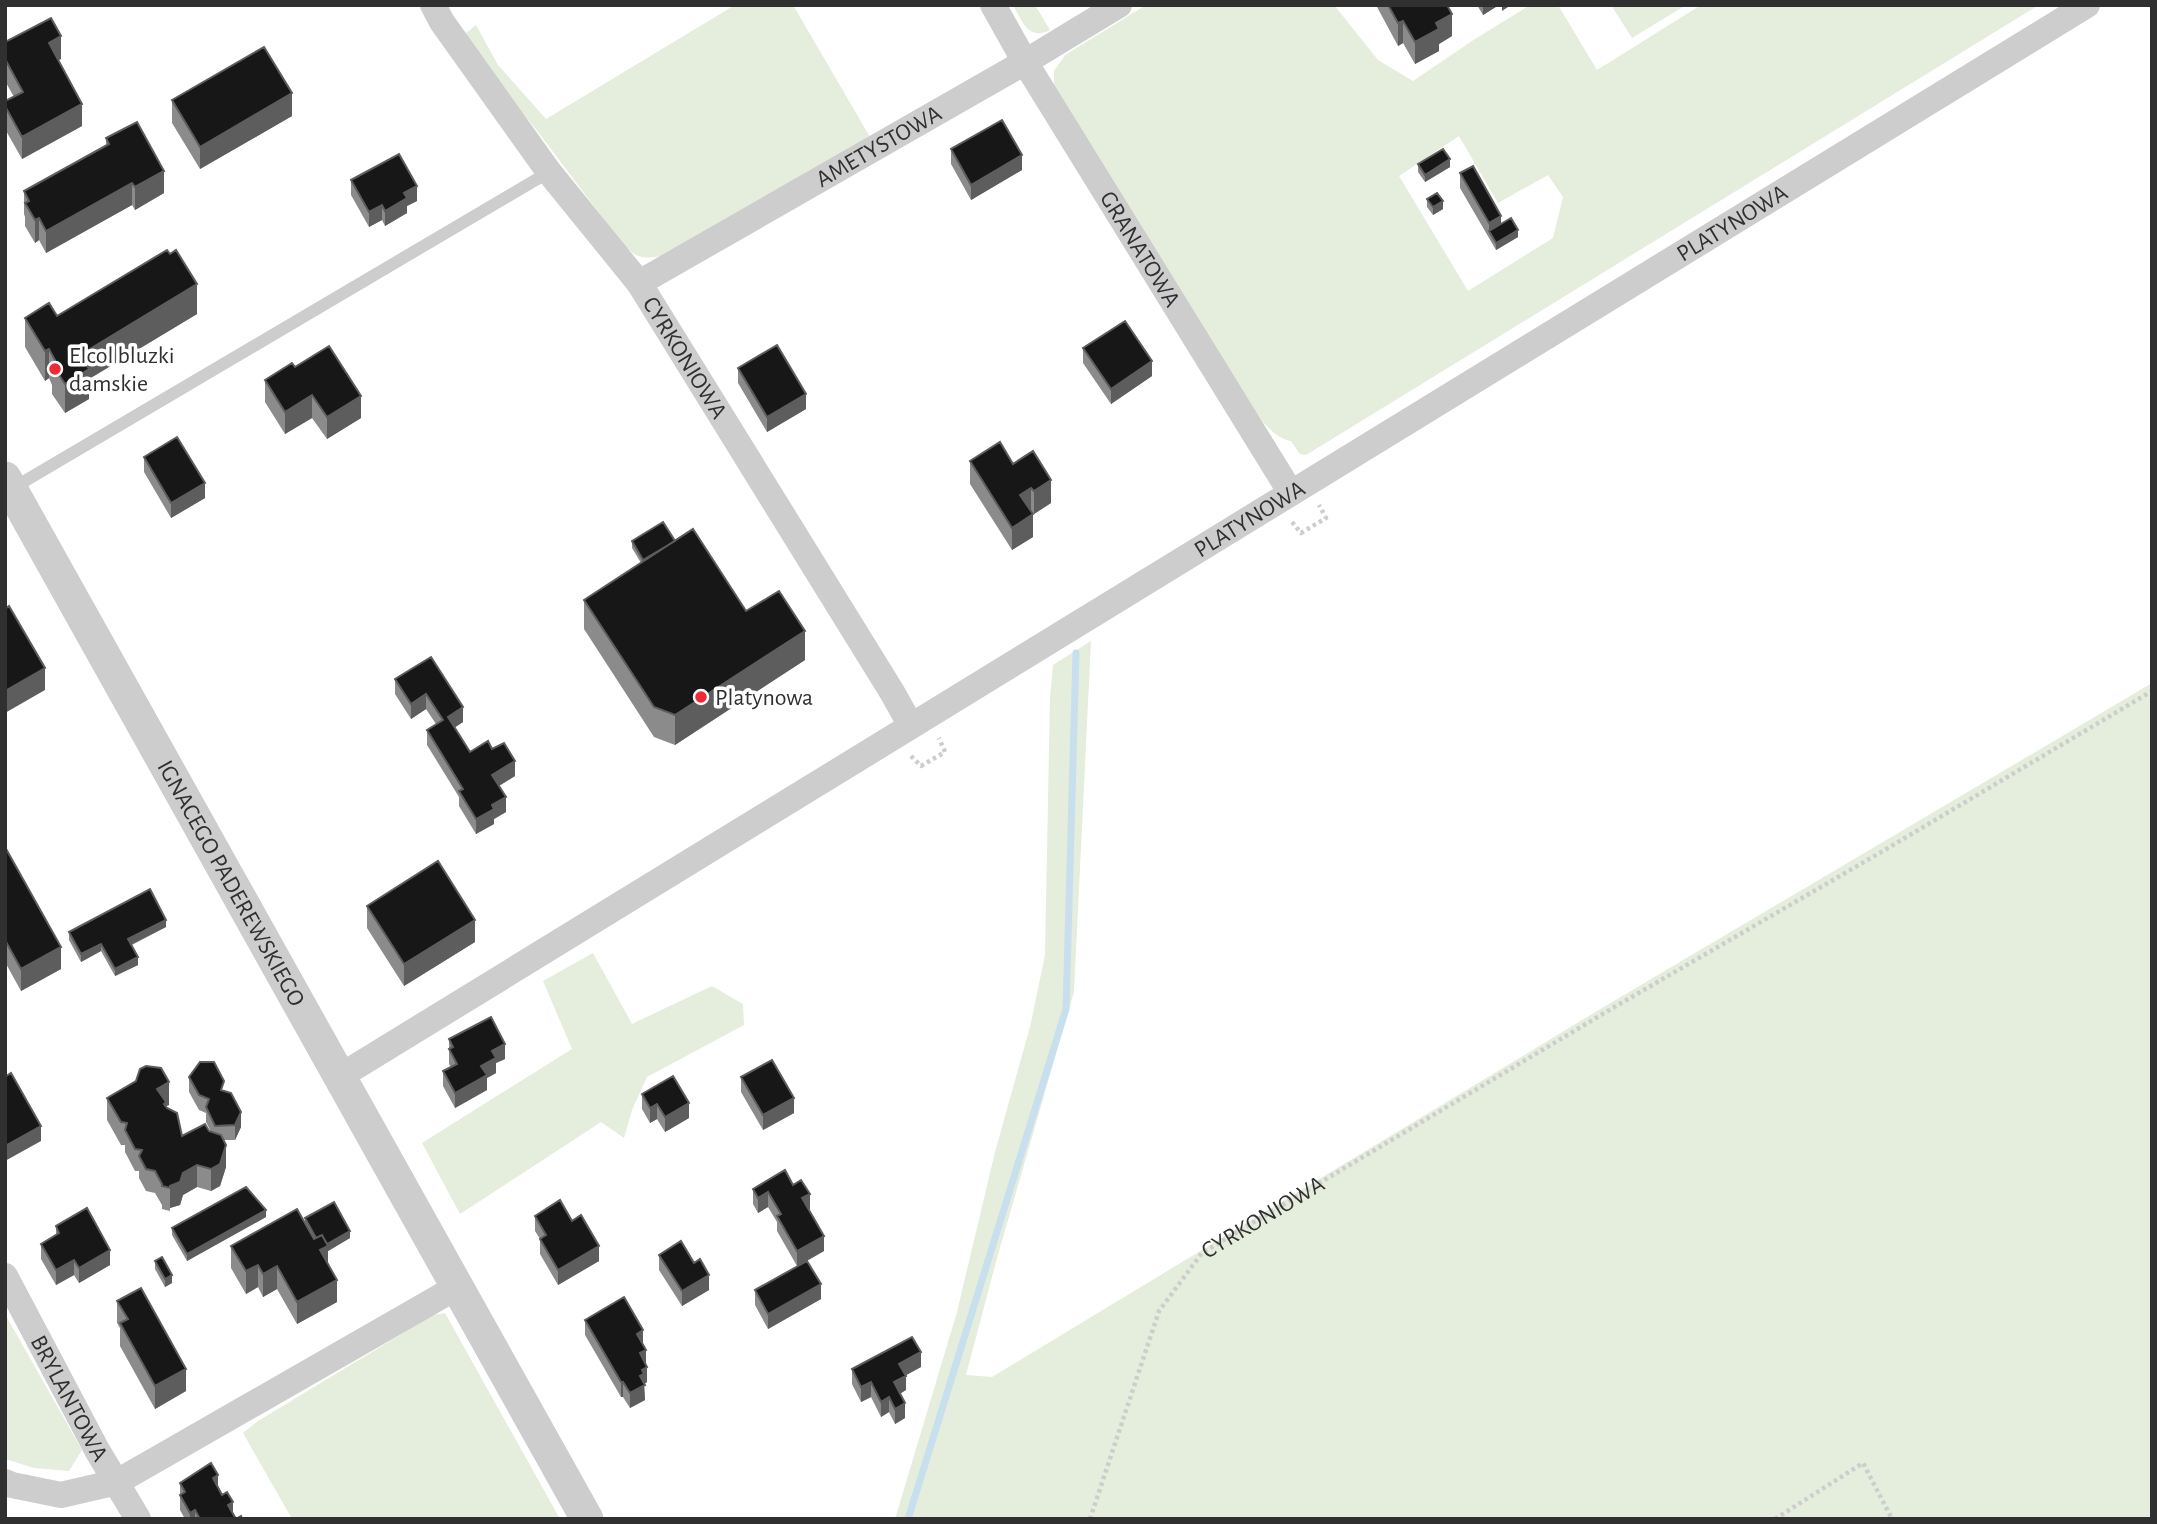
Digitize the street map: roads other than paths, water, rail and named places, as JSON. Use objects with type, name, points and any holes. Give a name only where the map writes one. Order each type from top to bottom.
[{"type":"street","name":"CYRKONIOWA","points":[[433,5],[442,22],[550,172],[639,283],[911,726]]},
{"type":"street","name":"GRANATOWA","points":[[993,5],[1025,62],[1291,493]]},
{"type":"street","name":"AMETYSTOWA","points":[[639,283],[1025,62],[1119,5]]},
{"type":"street","name":"PLATYNOWA","points":[[339,1077],[2087,5]]},
{"type":"street","name":"IGNACEGO PADEREWSKIEGO","points":[[7,487],[587,1519]]},
{"type":"street","name":"BRYLANTOWA","points":[[5,1276],[97,1450],[117,1482]]},
{"type":"street","points":[[5,1482],[61,1495],[117,1482],[457,1287]]},
{"type":"street","points":[[117,1482],[138,1519]]},
{"type":"lane","points":[[7,487],[550,172]]},
{"type":"waterway","points":[[908,1519],[1066,1009],[1076,653]]},
{"type":"place","name":"Elcol bluzki damskie","points":[[55,369]]},
{"type":"place","name":"Platynowa","points":[[701,697]]}]
